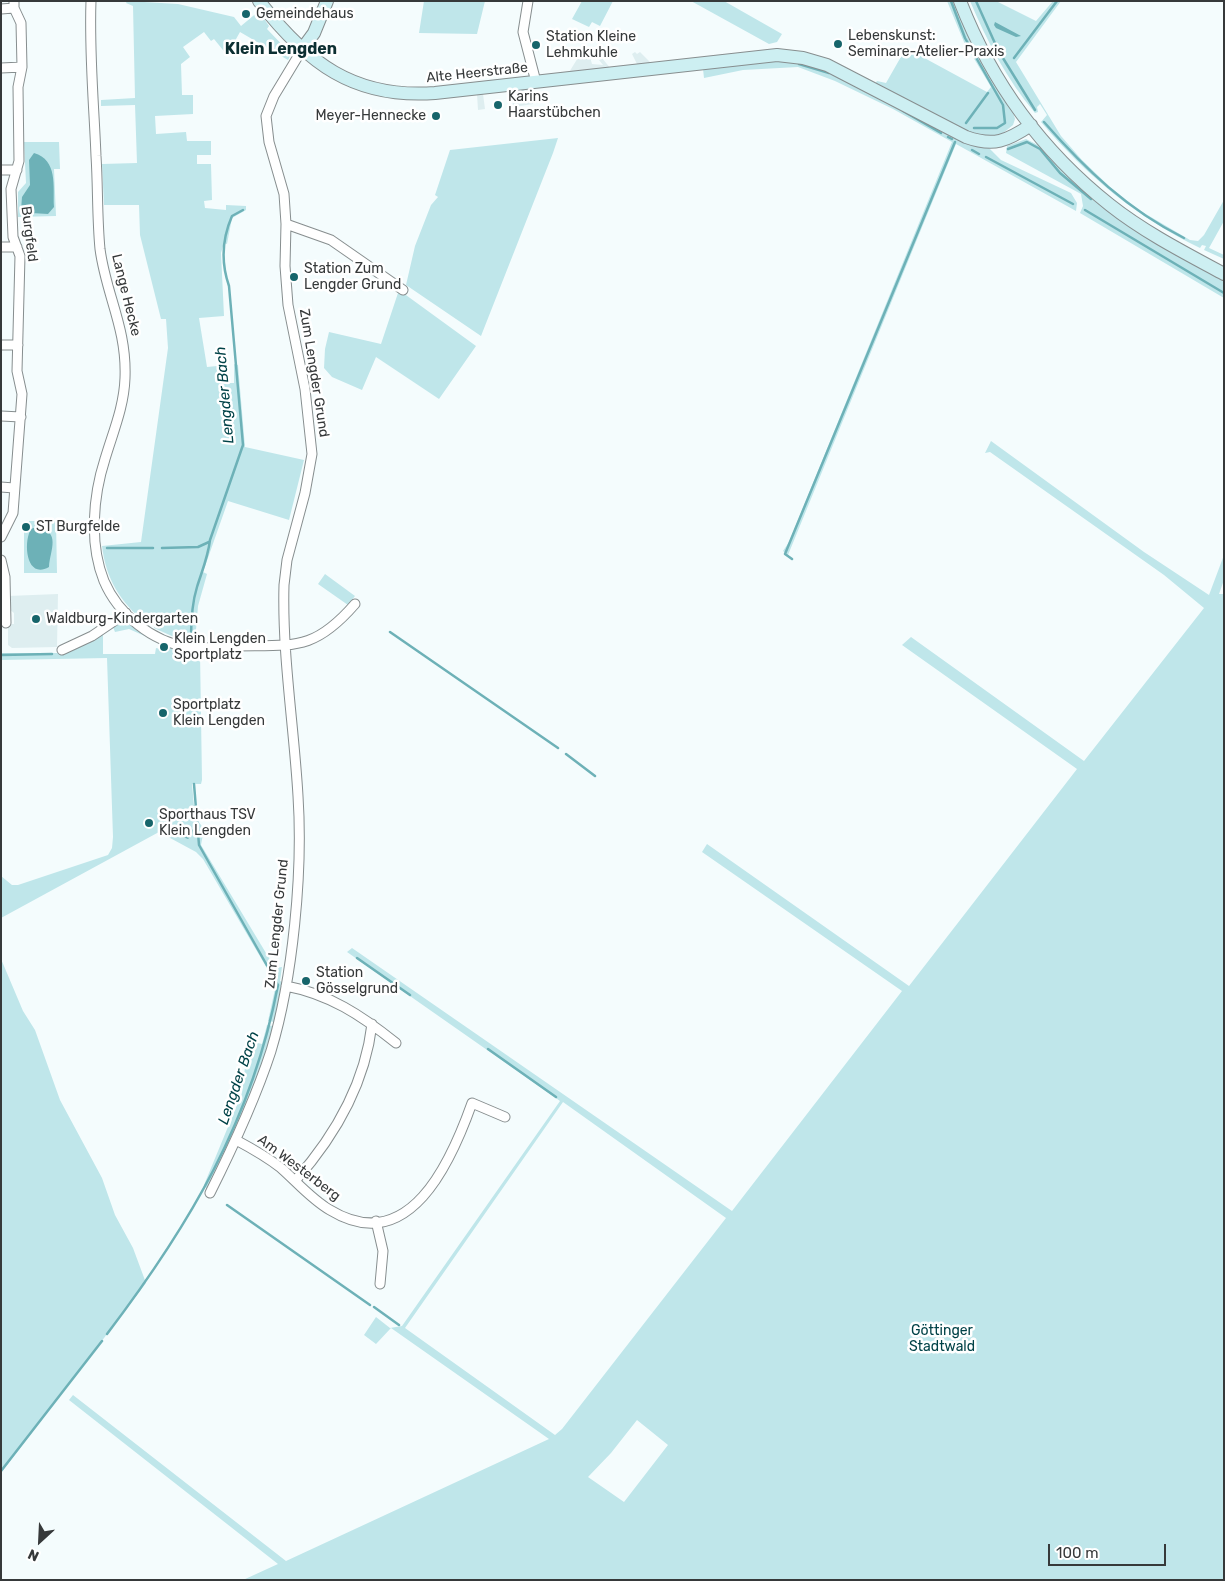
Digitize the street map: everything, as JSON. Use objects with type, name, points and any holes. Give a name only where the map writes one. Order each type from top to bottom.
[{"type":"main road","name":"Alte Heerstraße","points":[[259,1],[283,30],[338,76],[362,86],[388,93],[435,93],[777,55],[818,61],[980,142],[994,143],[1002,141],[1013,137],[1031,125]]},
{"type":"main road","points":[[303,48],[314,33],[327,1]]},
{"type":"main road","points":[[960,1],[986,60],[1016,106],[1064,163],[1111,206],[1189,255],[1224,274]]},
{"type":"street","name":"Lange Hecke","points":[[91,1],[100,249],[121,324],[125,365],[120,410],[98,487],[95,523],[96,546],[104,580],[113,597],[126,613],[147,630],[182,646],[287,644]]},
{"type":"street","points":[[528,1],[524,38],[536,82]]},
{"type":"street","name":"Burgfeld","points":[[1,9],[14,5],[21,23],[22,67],[18,87],[19,161],[11,189],[13,237],[20,256],[17,371],[22,394],[21,417],[13,513],[1,537]]},
{"type":"street","name":"Zum Lengder Grund","points":[[210,1193],[236,1140],[270,1053],[286,986],[296,899],[300,840],[283,602],[287,560],[305,493],[312,454],[305,389],[289,314],[285,266],[286,224],[284,194],[269,142],[266,116],[274,96],[303,48]]},
{"type":"street","points":[[1,68],[22,67]]},
{"type":"street","points":[[1,170],[17,170]]},
{"type":"street","points":[[286,224],[331,240],[403,290]]},
{"type":"street","points":[[1,247],[17,247]]},
{"type":"street","points":[[1,345],[18,345]]},
{"type":"street","points":[[1,416],[21,417]]},
{"type":"street","points":[[1,487],[14,488]]},
{"type":"street","points":[[1,560],[5,577],[6,623]]},
{"type":"street","points":[[287,644],[311,641],[322,636],[337,625],[354,604]]},
{"type":"street","points":[[62,650],[92,636],[126,613]]},
{"type":"street","points":[[286,986],[331,999],[372,1024],[396,1042]]},
{"type":"street","points":[[295,1181],[329,1138],[346,1108],[361,1075],[372,1024]]},
{"type":"street","name":"Am Westerberg","points":[[236,1140],[267,1158],[331,1211],[360,1221],[376,1221],[387,1220],[403,1214],[418,1202],[432,1186],[455,1148],[472,1103],[505,1117]]},
{"type":"street","points":[[376,1221],[383,1251],[380,1284]]},
{"type":"shaded area","points":[[635,52],[637,54],[640,52],[651,63],[638,66],[632,54]]},
{"type":"shaded area","points":[[579,56],[590,57],[592,64],[603,65],[599,60],[602,58],[611,69],[568,74]]},
{"type":"shaded area","points":[[531,89],[533,104],[513,107],[512,91]]},
{"type":"shaded area","points":[[477,94],[483,94],[485,109],[478,110]]},
{"type":"shaded area","name":"Waldburg-Kindergarten","points":[[58,594],[57,647],[12,648],[8,645],[8,624],[14,624],[14,613],[9,609],[8,596]]},
{"type":"green space","points":[[127,1],[178,4],[234,17],[241,26],[259,11],[269,26],[267,29],[291,54],[288,60],[240,32],[227,55],[214,39],[211,41],[204,32],[183,47],[190,57],[181,64],[182,95],[193,95],[193,114],[155,116],[156,134],[186,132],[187,141],[211,141],[211,155],[197,155],[197,164],[211,164],[212,200],[204,201],[205,208],[226,210],[226,205],[246,206],[246,210],[232,218],[227,244],[224,243],[221,253],[224,316],[199,318],[207,367],[217,366],[219,383],[234,383],[234,364],[238,365],[245,447],[304,460],[289,520],[228,501],[203,572],[207,574],[198,606],[195,642],[174,637],[154,628],[155,626],[148,619],[146,623],[129,607],[111,579],[102,546],[141,542],[168,348],[166,319],[161,319],[140,235],[139,205],[104,205],[102,164],[137,163],[135,105],[101,106],[101,100],[135,98],[133,6],[126,3]]},
{"type":"green space","points":[[424,1],[485,1],[477,34],[419,33]]},
{"type":"green space","points":[[582,1],[613,1],[600,26],[592,22],[589,27],[572,19]]},
{"type":"green space","points":[[691,1],[724,1],[782,34],[777,42],[769,44]]},
{"type":"green space","points":[[947,1],[955,1],[983,63],[1013,112],[1015,119],[1013,125],[1002,134],[990,137],[970,134],[875,84],[877,81],[886,83],[906,48],[987,92],[991,87],[964,42]]},
{"type":"green space","points":[[970,1],[996,1],[1036,21],[1053,1],[1061,1],[1016,62],[1061,136],[1110,187],[1139,210],[1190,240],[1198,241],[1204,235],[1224,200],[1224,221],[1209,248],[1224,255],[1224,259],[1204,250],[1206,246],[1202,245],[1200,248],[1176,236],[1134,209],[1095,178],[1059,142],[1041,122],[1047,115],[1040,104],[1037,107],[1038,112],[1035,113],[1015,87],[983,31]]},
{"type":"green space","points":[[768,61],[785,61],[820,67],[971,144],[989,148],[1001,160],[1071,193],[1077,203],[1076,211],[956,144],[788,555],[783,551],[789,542],[952,142],[893,109],[835,81],[798,67],[743,70],[704,78],[703,69]]},
{"type":"green space","points":[[558,138],[481,336],[406,285],[415,246],[431,205],[438,197],[435,195],[450,150]]},
{"type":"green space","points":[[1026,139],[1040,146],[1072,180],[1100,204],[1224,278],[1224,298],[1080,213],[1083,206],[1081,194],[1006,153],[1007,146]]},
{"type":"green space","points":[[24,142],[59,142],[60,169],[54,169],[56,216],[18,217],[18,192],[26,183]]},
{"type":"green space","points":[[399,290],[476,346],[439,399],[376,357],[362,390],[332,377],[324,368],[325,349],[329,332],[381,344]]},
{"type":"green space","name":"Göttinger Stadtwald","points":[[991,441],[1144,552],[1209,595],[1224,555],[1224,580],[1219,594],[1224,594],[1224,1580],[243,1580],[278,1564],[69,1400],[73,1395],[286,1561],[549,1439],[391,1328],[376,1344],[364,1335],[376,1317],[390,1328],[402,1326],[560,1101],[347,952],[352,948],[732,1211],[902,991],[702,852],[707,844],[909,986],[1077,769],[902,645],[911,637],[1084,761],[1204,608],[1164,575],[990,452],[985,453]],"holes":[[[563,1102],[726,1218],[562,1429],[555,1435],[405,1328]],[[637,1420],[668,1445],[624,1502],[588,1477],[611,1453]]]},
{"type":"green space","points":[[29,521],[56,521],[57,573],[24,573],[24,525],[29,525]]},
{"type":"green space","points":[[325,574],[355,596],[348,605],[318,584]]},
{"type":"green space","points":[[127,619],[148,635],[147,637],[129,629],[115,632],[113,627],[122,620]]},
{"type":"green space","name":"Sportplatz Klein Lengden","points":[[103,632],[103,654],[155,654],[156,648],[165,650],[166,647],[171,645],[200,653],[202,780],[201,784],[192,784],[195,817],[204,829],[201,845],[275,968],[282,967],[280,981],[282,982],[274,1022],[268,1021],[275,989],[271,988],[268,970],[203,859],[196,852],[159,832],[1,918],[1,876],[12,885],[18,885],[108,855],[112,848],[113,837],[107,658],[1,660],[1,653],[66,653]]},
{"type":"green space","points":[[1,959],[23,1011],[35,1030],[60,1100],[102,1178],[115,1215],[133,1248],[146,1283],[1,1473]]},
{"type":"green space","points":[[267,1025],[273,1026],[261,1069],[236,1131],[208,1191],[204,1185],[242,1093],[248,1041],[262,1044]]},
{"type":"water","points":[[995,22],[1021,36],[1016,37],[996,28]]},
{"type":"water","points":[[34,153],[42,156],[47,161],[53,175],[54,207],[48,214],[31,213],[21,210],[22,197],[30,185],[29,160]]},
{"type":"water","points":[[36,527],[44,529],[49,533],[53,542],[49,567],[41,570],[31,564],[27,550],[31,529]]},
{"type":"water","points":[[188,825],[193,830],[192,835],[188,839],[167,831]]},
{"type":"waterway","points":[[951,1],[965,38],[1003,105],[1005,123],[997,128],[974,128]]},
{"type":"waterway","points":[[976,1],[998,50],[1035,110]]},
{"type":"waterway","points":[[1014,58],[1057,1]]},
{"type":"waterway","points":[[799,64],[829,73]]},
{"type":"waterway","points":[[966,123],[988,93]]},
{"type":"waterway","points":[[903,111],[941,133]]},
{"type":"waterway","points":[[1044,122],[1075,156],[1108,187],[1144,215],[1184,238]]},
{"type":"waterway","points":[[948,137],[952,139]]},
{"type":"waterway","points":[[792,559],[785,554],[955,142]]},
{"type":"waterway","points":[[1008,149],[1027,142],[1040,149],[1060,173],[1091,199]]},
{"type":"waterway","points":[[972,150],[979,154]]},
{"type":"waterway","points":[[986,157],[1073,204]]},
{"type":"waterway","name":"Lengder Bach","points":[[191,638],[195,593],[210,540],[243,445],[229,286],[224,260],[226,233],[232,216],[243,210]]},
{"type":"waterway","points":[[1085,210],[1224,293]]},
{"type":"waterway","points":[[162,548],[198,547],[209,542]]},
{"type":"waterway","points":[[107,548],[153,548]]},
{"type":"waterway","points":[[390,632],[558,748]]},
{"type":"waterway","points":[[1,655],[52,654]]},
{"type":"waterway","points":[[566,754],[595,776]]},
{"type":"waterway","name":"Lengder Bach","points":[[107,1334],[165,1253],[214,1170],[252,1082],[267,1035],[278,985],[199,845],[194,784]]},
{"type":"waterway","points":[[357,958],[410,995]]},
{"type":"waterway","points":[[488,1049],[556,1097]]},
{"type":"waterway","points":[[227,1205],[370,1305]]},
{"type":"waterway","points":[[374,1307],[399,1325]]},
{"type":"waterway","name":"Lengder Bach","points":[[1,1471],[102,1341]]},
{"type":"place","name":"Gemeindehaus","points":[[246,14]]},
{"type":"place","name":"Lebenskunst: Seminare-Atelier-Praxis","points":[[838,44]]},
{"type":"place","name":"Station Kleine Lehmkuhle","points":[[536,45]]},
{"type":"place","name":"Karins Haarstübchen","points":[[498,105]]},
{"type":"place","name":"Meyer-Hennecke","points":[[436,116]]},
{"type":"place","name":"Station Zum Lengder Grund","points":[[294,277]]},
{"type":"place","name":"ST Burgfelde","points":[[26,527]]},
{"type":"place","name":"Waldburg-Kindergarten","points":[[36,619]]},
{"type":"place","name":"Klein Lengden Sportplatz","points":[[164,647]]},
{"type":"place","name":"Sportplatz Klein Lengden","points":[[163,713]]},
{"type":"place","name":"Sporthaus TSV Klein Lengden","points":[[149,823]]},
{"type":"place","name":"Station Gösselgrund","points":[[306,981]]},
{"type":"district","name":"Klein Lengden","points":[[281,49]]}]
